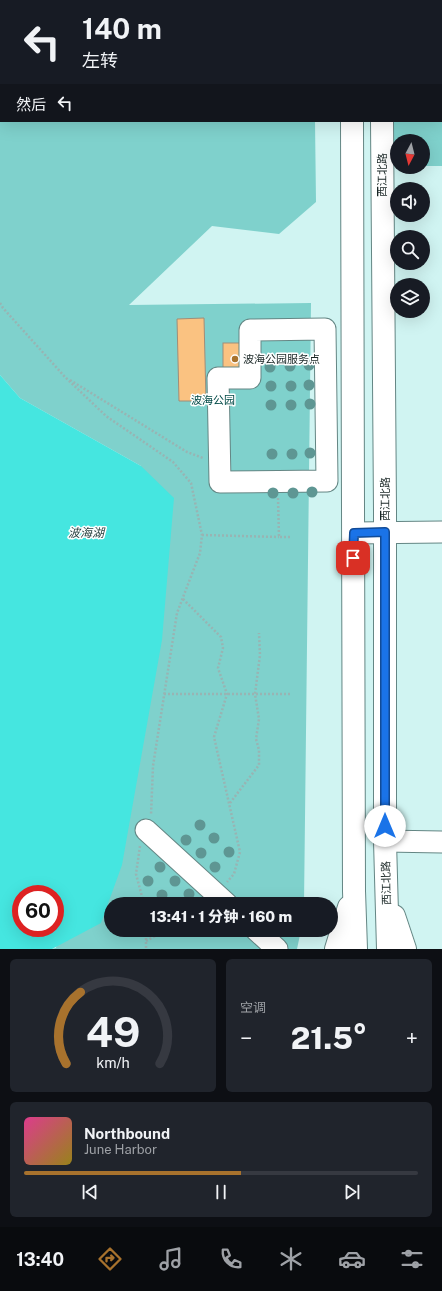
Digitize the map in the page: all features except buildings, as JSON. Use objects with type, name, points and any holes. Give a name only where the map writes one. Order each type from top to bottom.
[{"type":"main road","points":[[352,122],[354,891],[356,949]]},
{"type":"main road","name":"西江北路","points":[[382,122],[385,532],[385,842],[388,949]]},
{"type":"main road","points":[[354,891],[386,890],[405,949]]},
{"type":"main road","points":[[336,949],[354,891]]},
{"type":"street","points":[[326,329],[327,481],[278,482],[220,482],[218,378],[250,378],[250,330],[326,329]]},
{"type":"street","points":[[354,533],[442,532]]},
{"type":"street","points":[[146,830],[220,897]]},
{"type":"street","points":[[385,842],[442,842]]},
{"type":"street","points":[[263,937],[276,949]]},
{"type":"path","points":[[0,303],[66,377],[106,416],[173,462],[191,483],[202,535],[200,552],[177,613],[153,766],[151,816],[138,850],[136,874],[142,897]]},
{"type":"path","points":[[66,377],[187,452],[219,462]]},
{"type":"path","points":[[278,482],[279,538]]},
{"type":"path","points":[[202,535],[291,538]]},
{"type":"path","points":[[182,599],[221,637],[223,648],[218,668],[227,694],[214,737],[240,852],[234,874],[223,897]]},
{"type":"path","points":[[229,804],[259,765],[259,750],[256,739],[259,719],[255,694],[260,655],[259,633]]},
{"type":"path","points":[[164,694],[291,694]]},
{"type":"path","points":[[146,937],[146,949]]},
{"type":"path","points":[[146,941],[153,937]]},
{"type":"green space","name":"波海公园","points":[[0,122],[315,122],[316,202],[279,234],[212,226],[129,305],[311,303],[304,897],[104,897],[104,937],[300,937],[297,949],[52,949],[56,948],[58,937],[64,937],[64,903],[141,466],[20,398],[0,375]]},
{"type":"green space","points":[[387,122],[442,122],[442,166],[430,166],[430,134],[390,134],[390,167],[386,167]]},
{"type":"water","name":"波海湖","points":[[0,375],[20,398],[141,466],[174,498],[162,640],[122,865],[110,897],[104,897],[104,915],[101,923],[52,949],[0,949]]},
{"type":"place","name":"波海公园服务点","points":[[235,359]]},
{"type":"route","points":[[353,558],[354,533],[385,532],[385,826]]}]
